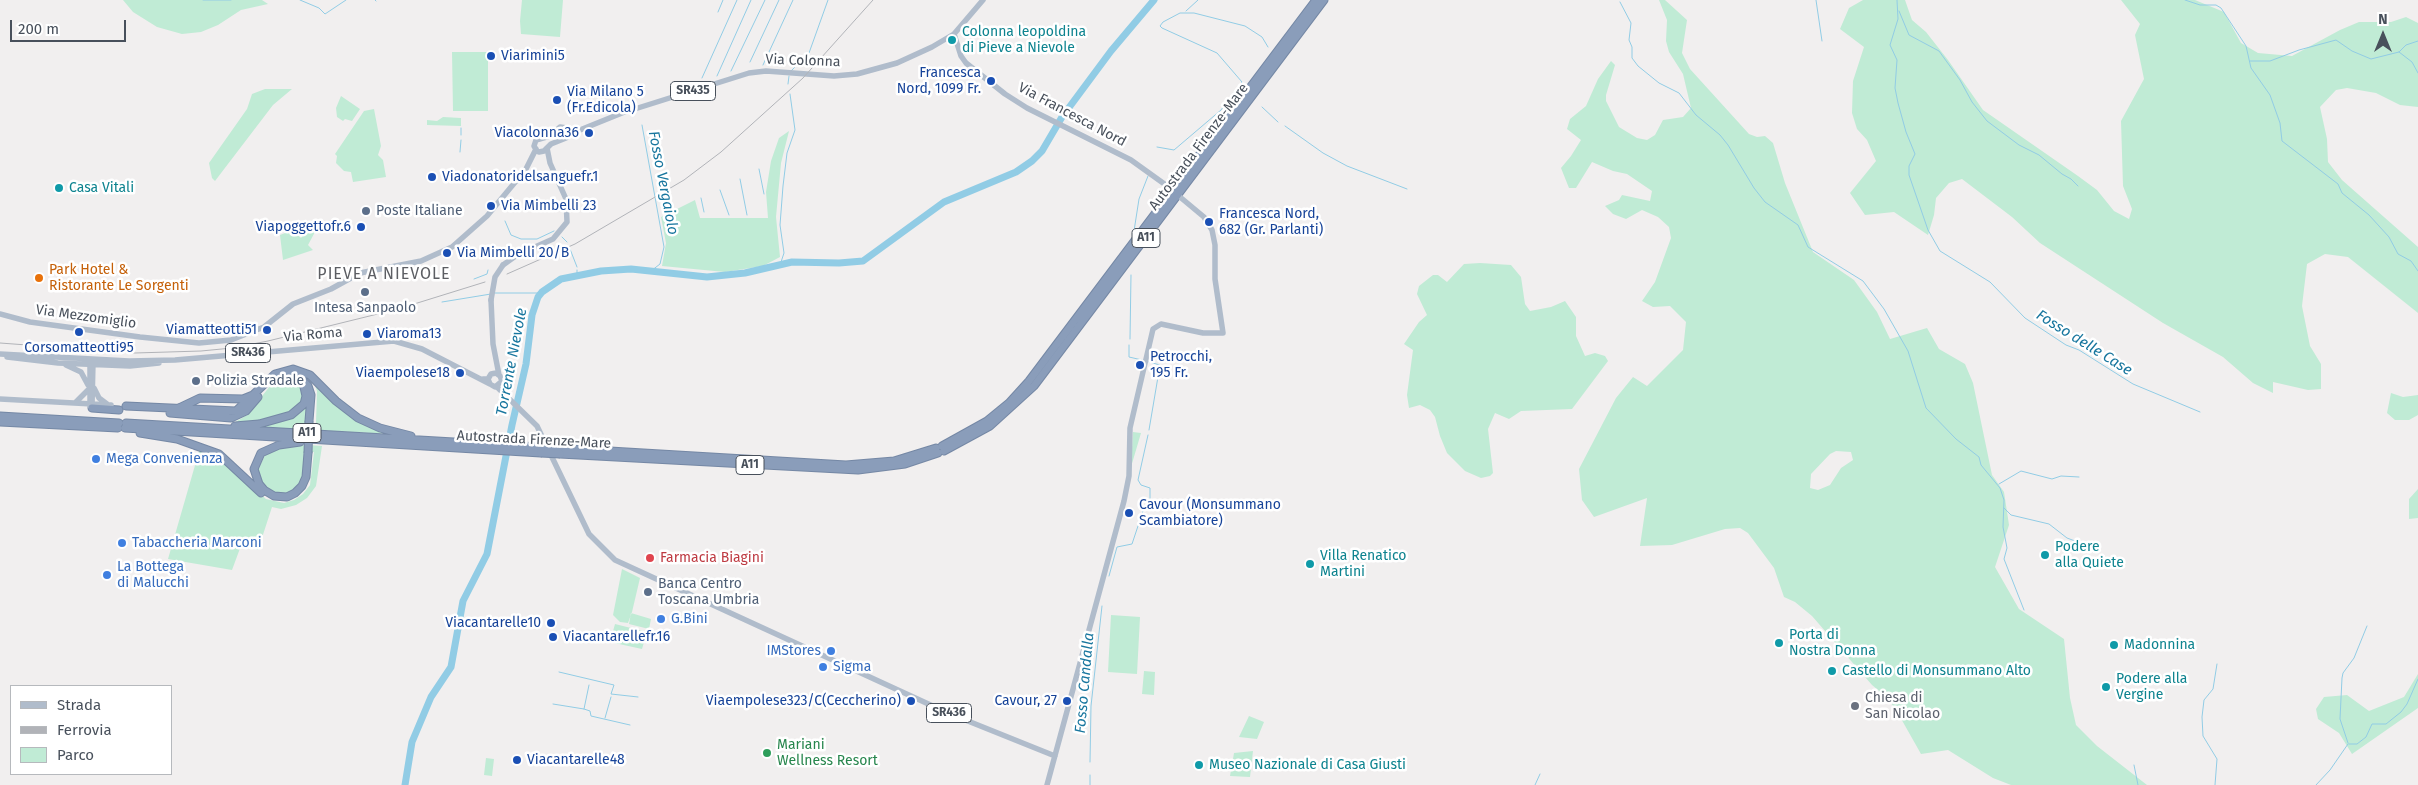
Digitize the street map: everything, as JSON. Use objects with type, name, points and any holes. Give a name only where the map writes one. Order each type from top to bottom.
[{"type":"highway","name":"Autostrada Firenze-Mare","points":[[940,450],[987,421],[1009,403],[1029,381],[1316,0]]},
{"type":"highway","name":"Autostrada Firenze-Mare","points":[[0,416],[122,427],[389,444],[518,448],[846,464],[894,461],[940,450],[990,426],[1034,386],[1324,0]]},
{"type":"highway","points":[[111,405],[123,408],[236,411],[278,372],[290,369],[310,375],[342,407],[370,424],[408,435],[456,442]]},
{"type":"highway","points":[[91,406],[232,418],[246,411],[275,378],[297,372]]},
{"type":"highway","points":[[122,427],[177,439],[219,454],[261,492],[275,500],[290,500],[306,488],[310,476],[311,421],[309,388],[297,372]]},
{"type":"highway","points":[[210,428],[265,422],[299,411],[304,404],[306,394],[304,385],[297,372]]},
{"type":"highway","points":[[174,408],[200,398],[243,399],[254,395]]},
{"type":"highway","name":"Autostrada Firenze-Mare","points":[[0,422],[79,426],[210,428],[456,442],[488,447]]},
{"type":"highway","points":[[310,453],[306,477],[302,486],[295,493],[287,497],[274,496],[264,490],[259,484],[254,469],[256,461],[262,453],[279,445],[293,442],[389,444]]},
{"type":"main road","name":"SR435","points":[[954,34],[982,0]]},
{"type":"main road","name":"Via Francesca Nord","points":[[954,34],[960,56],[974,71],[1027,108],[1132,160],[1170,188]]},
{"type":"main road","name":"Via Colonna","points":[[569,131],[591,126],[622,112],[750,73],[766,72],[834,76],[875,70],[920,54],[954,34]]},
{"type":"main road","name":"SR435","points":[[561,127],[569,131],[548,148],[539,151],[534,143],[537,139],[550,136],[561,127]]},
{"type":"main road","points":[[493,381],[500,374],[493,344],[492,288],[495,277],[503,265],[512,258],[553,238],[565,225],[568,214],[566,199],[550,163],[548,148]]},
{"type":"main road","points":[[539,151],[550,163]]},
{"type":"main road","name":"Via Mezzomiglio","points":[[0,314],[30,322],[200,343],[227,341],[241,337],[266,325],[292,304],[331,289],[356,275],[426,259],[456,244],[487,216],[534,161],[539,151]]},
{"type":"main road","points":[[1047,785],[1122,506],[1129,476],[1130,428],[1154,327],[1161,324],[1206,334],[1223,333],[1215,279],[1215,245],[1212,230],[1204,217],[1180,197]]},
{"type":"main road","name":"Via Roma","points":[[0,355],[62,363],[91,363],[175,360],[382,341],[402,342],[422,349],[481,379],[493,381]]},
{"type":"main road","name":"Via Roma","points":[[0,355],[109,366],[140,366],[175,360]]},
{"type":"main road","points":[[493,381],[496,362]]},
{"type":"main road","points":[[62,363],[81,372],[98,398],[111,405]]},
{"type":"main road","points":[[91,363],[91,406]]},
{"type":"main road","points":[[72,404],[81,399],[98,371],[109,366]]},
{"type":"main road","name":"SR436","points":[[493,381],[542,433],[589,534],[615,560],[941,710],[1055,756]]},
{"type":"main road","points":[[0,399],[91,406],[111,405]]},
{"type":"main road","points":[[23,401],[91,406]]},
{"type":"green space","points":[[123,0],[262,0],[268,4],[241,10],[218,25],[201,32],[182,34],[157,27],[133,12]]},
{"type":"green space","points":[[522,0],[563,0],[560,37],[521,34]]},
{"type":"green space","points":[[1659,0],[1665,0],[1687,20],[1682,53],[1690,69],[1749,134],[1757,137],[1765,136],[1773,143],[1785,183],[1813,252],[1854,280],[1877,312],[1890,339],[1927,328],[1939,349],[1965,364],[1973,383],[1992,475],[2004,492],[2009,525],[1995,567],[2019,609],[2064,639],[2070,698],[2076,725],[2097,746],[2147,785],[2011,785],[1993,778],[1948,750],[1921,754],[1895,708],[1884,695],[1872,685],[1812,616],[1795,602],[1784,597],[1774,568],[1748,533],[1740,528],[1725,529],[1672,545],[1640,546],[1647,498],[1594,517],[1582,500],[1579,469],[1616,398],[1633,377],[1647,386],[1683,350],[1686,322],[1670,306],[1653,307],[1642,301],[1655,282],[1671,238],[1669,227],[1658,217],[1642,210],[1626,219],[1613,214],[1605,206],[1619,200],[1622,195],[1650,201],[1652,191],[1627,174],[1613,171],[1592,162],[1576,188],[1569,188],[1561,168],[1581,140],[1567,129],[1570,119],[1586,106],[1598,79],[1611,61],[1615,65],[1606,101],[1619,127],[1637,138],[1647,140],[1655,135],[1663,120],[1683,117],[1691,108],[1683,74],[1669,52],[1666,41],[1667,20]],"holes":[[[1836,451],[1851,452],[1853,460],[1841,468],[1830,485],[1818,490],[1810,488],[1811,474],[1830,454]]]},
{"type":"green space","points":[[1863,0],[1905,0],[1912,20],[1926,32],[1983,110],[2097,190],[2114,211],[2129,219],[2132,209],[2123,186],[2121,121],[2144,79],[2135,35],[2140,24],[2121,0],[2195,0],[2224,12],[2241,43],[2258,53],[2292,56],[2359,22],[2391,22],[2406,17],[2418,23],[2418,107],[2400,105],[2376,93],[2347,88],[2336,90],[2320,107],[2327,139],[2328,162],[2342,180],[2418,247],[2418,313],[2348,257],[2325,254],[2307,264],[2302,306],[2310,346],[2321,364],[2321,389],[2308,390],[2273,382],[2273,393],[2253,383],[2223,357],[2163,323],[2040,243],[2012,217],[1962,179],[1949,183],[1936,198],[1934,215],[1928,235],[1894,212],[1865,215],[1850,193],[1876,161],[1867,140],[1857,129],[1852,113],[1853,81],[1864,47],[1840,29],[1849,8]]},
{"type":"green space","points":[[452,52],[488,52],[488,111],[453,111]]},
{"type":"green space","points":[[265,89],[292,89],[273,105],[215,181],[212,178],[209,163],[247,109],[252,94]]},
{"type":"green space","points":[[341,96],[360,109],[352,121],[345,119],[343,121],[337,117],[336,108]]},
{"type":"green space","points":[[374,109],[381,146],[378,155],[383,160],[386,177],[353,182],[351,172],[344,171],[336,163],[337,156],[335,154],[364,111]]},
{"type":"green space","points":[[443,117],[461,118],[461,126],[427,125],[427,120],[437,121]]},
{"type":"green space","points":[[789,131],[781,163],[776,217],[780,257],[763,266],[725,272],[662,266],[666,243],[661,217],[695,200],[700,218],[768,218],[766,192],[771,161],[779,138]]},
{"type":"green space","points":[[310,225],[316,230],[308,245],[313,250],[283,260],[280,235],[293,230],[301,238]]},
{"type":"green space","points":[[1464,264],[1511,265],[1521,277],[1525,304],[1530,311],[1551,307],[1565,301],[1576,317],[1576,336],[1585,356],[1595,353],[1605,356],[1608,361],[1572,409],[1521,411],[1509,419],[1495,413],[1488,429],[1493,473],[1490,476],[1481,478],[1465,471],[1447,453],[1435,417],[1430,410],[1420,405],[1409,408],[1407,395],[1413,350],[1404,344],[1419,322],[1427,315],[1417,294],[1419,286],[1433,275],[1438,275],[1447,282]]},
{"type":"green space","points":[[281,378],[293,378],[303,387],[301,405],[296,410],[255,422],[232,424],[247,415],[274,381]]},
{"type":"green space","points":[[314,383],[347,414],[390,434],[253,427],[290,419],[301,411],[307,400],[308,423],[316,423],[317,391]]},
{"type":"green space","points":[[2391,393],[2403,397],[2418,395],[2418,415],[2409,420],[2395,420],[2387,413]]},
{"type":"green space","points":[[1133,432],[1141,433],[1131,467],[1131,465]]},
{"type":"green space","points":[[293,444],[322,446],[316,486],[307,498],[296,505],[281,509],[272,507],[258,550],[242,543],[232,570],[168,559],[200,448],[220,457],[266,499],[284,503],[294,500],[303,494],[310,485],[314,452],[305,452],[304,476],[297,488],[289,493],[275,493],[266,489],[260,481],[257,472],[265,455],[272,450]]},
{"type":"green space","points":[[2418,489],[2418,518],[2409,519],[2409,499]]},
{"type":"green space","points":[[622,569],[640,578],[628,623],[620,622],[613,615]]},
{"type":"green space","points":[[631,613],[651,619],[649,629],[629,624]]},
{"type":"green space","points":[[1111,615],[1140,617],[1137,674],[1108,672]]},
{"type":"green space","points":[[615,624],[647,632],[642,649],[610,642]]},
{"type":"green space","points":[[1144,671],[1155,672],[1154,695],[1142,694]]},
{"type":"green space","points":[[2418,674],[2418,708],[2352,754],[2339,733],[2318,719],[2316,709],[2324,697],[2347,695],[2369,711],[2404,697]]},
{"type":"green space","points":[[1249,716],[1264,722],[1257,739],[1239,737]]},
{"type":"green space","points":[[1253,751],[1250,777],[1230,776],[1234,753]]},
{"type":"green space","points":[[486,758],[494,759],[492,776],[484,775]]},
{"type":"waterway","points":[[203,0],[231,0]]},
{"type":"waterway","points":[[300,0],[319,8],[325,14],[346,0]]},
{"type":"waterway","points":[[718,12],[723,0]]},
{"type":"waterway","points":[[702,78],[737,0]]},
{"type":"waterway","points":[[717,76],[751,0]]},
{"type":"waterway","points":[[731,71],[765,0]]},
{"type":"waterway","points":[[750,62],[779,0]]},
{"type":"waterway","points":[[763,65],[793,0]]},
{"type":"waterway","points":[[791,71],[809,53],[828,0]]},
{"type":"waterway","name":"Torrente Nievole","points":[[405,785],[412,742],[431,697],[451,667],[463,601],[487,554],[526,364],[532,315],[538,297],[542,292],[561,279],[601,271],[631,269],[707,277],[745,273],[792,262],[839,263],[863,261],[944,202],[1016,172],[1032,161],[1042,151],[1062,117],[1111,51],[1154,0]]},
{"type":"waterway","points":[[1186,11],[1198,0]]},
{"type":"waterway","points":[[1816,0],[1822,41]]},
{"type":"waterway","name":"Fosso delle Case","points":[[1897,0],[1898,19],[1890,45],[1897,60],[1895,88],[1898,103],[1906,132],[1915,154],[1909,166],[1909,175],[1928,230],[1940,251],[1990,282],[2025,318],[2066,345],[2079,350],[2133,384],[2200,412]]},
{"type":"waterway","points":[[2185,0],[2200,5],[2216,5],[2221,8],[2246,46],[2251,68],[2270,95],[2280,123],[2282,141],[2338,184],[2342,193],[2369,215],[2389,237],[2398,254],[2411,261],[2418,271]]},
{"type":"waterway","points":[[1620,2],[1631,23],[1629,40],[1632,47],[1632,58],[1638,66],[1659,83],[1679,93],[1696,115],[1720,135],[1728,145],[1754,188],[1765,202],[1798,225],[1808,247],[1863,281],[1884,309],[1908,351],[1926,408],[1956,439],[1979,457],[1981,465],[2000,488],[2004,500],[2003,527],[2007,548],[2004,559],[2024,610]]},
{"type":"waterway","points":[[1899,11],[1909,35],[1939,51],[1960,80],[1972,102],[1987,121],[2019,145],[2039,155],[2078,186]]},
{"type":"waterway","points":[[1157,147],[1174,150],[1221,110],[1242,82],[1217,53],[1162,28],[1160,26],[1163,22],[1180,13],[1194,13],[1245,26],[1262,37],[1268,47]]},
{"type":"waterway","points":[[2250,61],[2270,61],[2299,50],[2336,40],[2352,51],[2371,59],[2399,52],[2406,45],[2418,41]]},
{"type":"waterway","points":[[2399,52],[2412,62],[2418,73]]},
{"type":"waterway","points":[[788,84],[789,76]]},
{"type":"waterway","points":[[780,265],[784,253],[780,225],[783,186],[787,153],[795,130],[790,94]]},
{"type":"waterway","points":[[1262,107],[1278,122]]},
{"type":"waterway","name":"Fosso Vergaiolo","points":[[642,125],[664,247],[660,264],[651,271]]},
{"type":"waterway","points":[[1285,126],[1323,153],[1347,166],[1407,189]]},
{"type":"waterway","points":[[461,128],[461,135]]},
{"type":"waterway","points":[[460,152],[461,140]]},
{"type":"waterway","points":[[759,169],[764,194]]},
{"type":"waterway","name":"Fosso Candalla","points":[[1134,231],[1139,199],[1148,176]]},
{"type":"waterway","points":[[740,179],[747,215]]},
{"type":"waterway","points":[[720,190],[729,215]]},
{"type":"waterway","points":[[701,198],[704,212]]},
{"type":"waterway","points":[[505,221],[511,235],[521,239],[537,239],[554,231]]},
{"type":"waterway","points":[[562,237],[567,242]]},
{"type":"waterway","points":[[570,249],[577,267]]},
{"type":"waterway","points":[[474,279],[487,274],[488,270]]},
{"type":"waterway","name":"Fosso Candalla","points":[[1130,339],[1131,275]]},
{"type":"waterway","points":[[495,293],[541,293]]},
{"type":"waterway","points":[[442,302],[491,294]]},
{"type":"waterway","name":"Fosso Candalla","points":[[1129,345],[1129,357],[1142,360]]},
{"type":"waterway","name":"Fosso Candalla","points":[[1149,362],[1160,365],[1149,430]]},
{"type":"waterway","name":"Fosso Candalla","points":[[1109,576],[1117,547],[1132,544],[1144,508],[1150,504],[1150,488],[1141,485],[1138,480],[1148,435]]},
{"type":"waterway","points":[[1999,484],[2021,471],[2052,479],[2061,476],[2079,477]]},
{"type":"waterway","points":[[2004,508],[2011,515],[2049,524],[2067,538],[2075,541]]},
{"type":"waterway","name":"Fosso Candalla","points":[[1090,762],[1091,706],[1102,606]]},
{"type":"waterway","points":[[2348,743],[2340,719],[2342,678],[2343,673],[2354,658],[2367,626]]},
{"type":"waterway","points":[[2215,785],[2217,759],[2203,736],[2202,717],[2204,700],[2213,689],[2217,664]]},
{"type":"waterway","points":[[559,672],[614,685],[611,694],[638,697]]},
{"type":"waterway","points":[[2349,744],[2357,744],[2366,737],[2372,724],[2386,724],[2401,712],[2407,704],[2418,679]]},
{"type":"waterway","points":[[584,709],[589,685]]},
{"type":"waterway","points":[[605,718],[611,697]]},
{"type":"waterway","points":[[553,704],[584,709],[590,711],[591,716],[630,725]]},
{"type":"waterway","points":[[2316,785],[2330,770],[2348,744]]},
{"type":"waterway","points":[[2134,765],[2138,785]]},
{"type":"waterway","points":[[1535,785],[1540,774]]},
{"type":"waterway","name":"Fosso Candalla","points":[[1090,775],[1090,785]]},
{"type":"railway","points":[[507,274],[575,244],[684,180],[721,152],[803,78],[873,0]]},
{"type":"railway","points":[[0,343],[135,353],[232,348],[398,309],[485,282]]},
{"type":"place","name":"Colonna leopoldina di Pieve a Nievole","points":[[952,40]]},
{"type":"place","name":"Viarimini5","points":[[491,56]]},
{"type":"place","name":"Francesca Nord, 1099 Fr.","points":[[991,81]]},
{"type":"place","name":"Via Milano 5 (Fr.Edicola)","points":[[557,100]]},
{"type":"place","name":"Viacolonna36","points":[[589,133]]},
{"type":"place","name":"Viadonatoridelsanguefr.1","points":[[432,177]]},
{"type":"place","name":"Casa Vitali","points":[[59,188]]},
{"type":"place","name":"Via Mimbelli 23","points":[[491,206]]},
{"type":"place","name":"Poste Italiane","points":[[366,211]]},
{"type":"place","name":"Francesca Nord, 682 (Gr. Parlanti)","points":[[1209,222]]},
{"type":"place","name":"Viapoggettofr.6","points":[[361,227]]},
{"type":"place","name":"Via Mimbelli 20/B","points":[[447,253]]},
{"type":"place","name":"Park Hotel & Ristorante Le Sorgenti","points":[[39,278]]},
{"type":"place","name":"Intesa Sanpaolo","points":[[365,292]]},
{"type":"place","name":"Viamatteotti51","points":[[267,330]]},
{"type":"place","name":"Corsomatteotti95","points":[[79,332]]},
{"type":"place","name":"Viaroma13","points":[[367,334]]},
{"type":"place","name":"Petrocchi, 195 Fr.","points":[[1140,365]]},
{"type":"place","name":"Viaempolese18","points":[[460,373]]},
{"type":"place","name":"Polizia Stradale","points":[[196,381]]},
{"type":"place","name":"Mega Convenienza","points":[[96,459]]},
{"type":"place","name":"Cavour (Monsummano Scambiatore)","points":[[1129,513]]},
{"type":"place","name":"Tabaccheria Marconi","points":[[122,543]]},
{"type":"place","name":"Podere alla Quiete","points":[[2045,555]]},
{"type":"place","name":"Farmacia Biagini","points":[[650,558]]},
{"type":"place","name":"Villa Renatico Martini","points":[[1310,564]]},
{"type":"place","name":"La Bottega di Malucchi","points":[[107,575]]},
{"type":"place","name":"Banca Centro Toscana Umbria","points":[[648,592]]},
{"type":"place","name":"G.Bini","points":[[661,619]]},
{"type":"place","name":"Viacantarelle10","points":[[551,623]]},
{"type":"place","name":"Viacantarellefr.16","points":[[553,637]]},
{"type":"place","name":"Porta di Nostra Donna","points":[[1779,643]]},
{"type":"place","name":"Madonnina","points":[[2114,645]]},
{"type":"place","name":"IMStores","points":[[831,651]]},
{"type":"place","name":"Sigma","points":[[823,667]]},
{"type":"place","name":"Castello di Monsummano Alto","points":[[1832,671]]},
{"type":"place","name":"Podere alla Vergine","points":[[2106,687]]},
{"type":"place","name":"Viaempolese323/C(Ceccherino)","points":[[911,701]]},
{"type":"place","name":"Cavour, 27","points":[[1067,701]]},
{"type":"place","name":"Chiesa di San Nicolao","points":[[1855,706]]},
{"type":"place","name":"Mariani Wellness Resort","points":[[767,753]]},
{"type":"place","name":"Viacantarelle48","points":[[517,760]]},
{"type":"place","name":"Museo Nazionale di Casa Giusti","points":[[1199,765]]},
{"type":"district","name":"PIEVE A NIEVOLE","points":[[384,275]]}]
